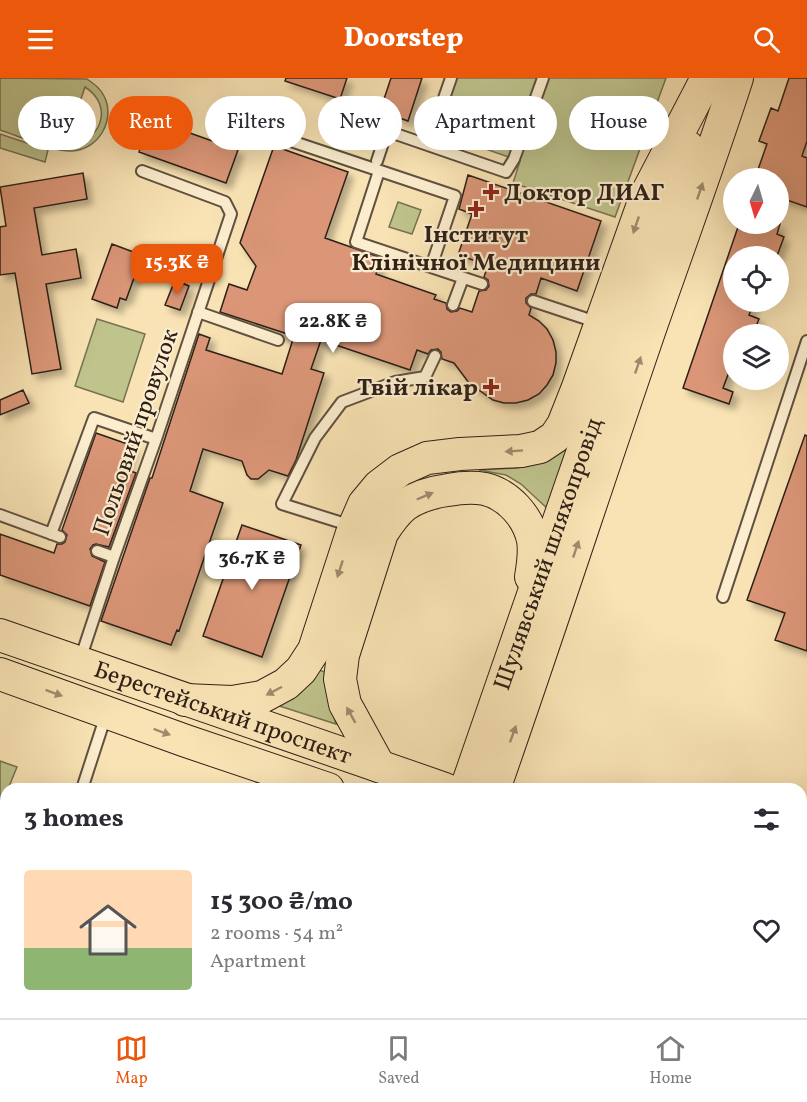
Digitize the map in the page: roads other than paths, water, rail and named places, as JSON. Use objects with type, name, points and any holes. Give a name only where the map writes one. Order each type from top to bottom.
[{"type":"main road","points":[[627,322],[647,193],[707,78]]},
{"type":"main road","points":[[627,322],[712,78]]},
{"type":"main road","points":[[379,766],[345,704],[340,680],[368,530],[364,504],[379,486],[400,470],[428,458],[521,451],[540,447],[555,437],[627,322],[700,189],[737,78]]},
{"type":"main road","name":"Шулявський шляхопровід","points":[[468,783],[627,322]]},
{"type":"main road","name":"Шулявський шляхопровід","points":[[496,783],[524,702],[627,322]]},
{"type":"main road","points":[[185,700],[232,702],[262,697],[286,684],[301,670],[314,650],[368,530],[392,516],[407,503],[432,492],[459,488],[485,489],[507,499],[526,520],[533,541],[533,565],[525,619]]},
{"type":"main road","name":"Берестейський проспект","points":[[0,635],[428,783]]},
{"type":"main road","name":"Берестейський проспект","points":[[0,674],[107,712],[261,776],[297,783]]},
{"type":"lane","points":[[445,96],[451,78]]},
{"type":"lane","points":[[537,96],[543,78]]},
{"type":"lane","points":[[414,140],[387,131],[356,242],[482,284]]},
{"type":"lane","points":[[306,145],[378,166],[454,196],[431,267]]},
{"type":"lane","points":[[443,150],[506,172],[517,150]]},
{"type":"lane","name":"Польовий провулок","points":[[79,663],[231,214],[225,202],[142,171]]},
{"type":"lane","points":[[453,305],[463,278]]},
{"type":"lane","points":[[533,301],[627,322]]},
{"type":"lane","points":[[198,312],[278,340]]},
{"type":"lane","points":[[723,597],[807,341]]},
{"type":"lane","points":[[368,530],[282,504],[315,438],[342,402],[395,381],[425,377],[435,356]]},
{"type":"lane","points":[[0,515],[55,535],[94,418],[156,439]]},
{"type":"lane","points":[[97,551],[114,557]]},
{"type":"lane","points":[[84,783],[107,712]]},
{"type":"place","name":"Доктор ДИАГ","points":[[491,192]]},
{"type":"place","name":"Інститут Клінічної Медицини","points":[[476,209]]},
{"type":"place","name":"Твій лікар","points":[[491,387]]}]
